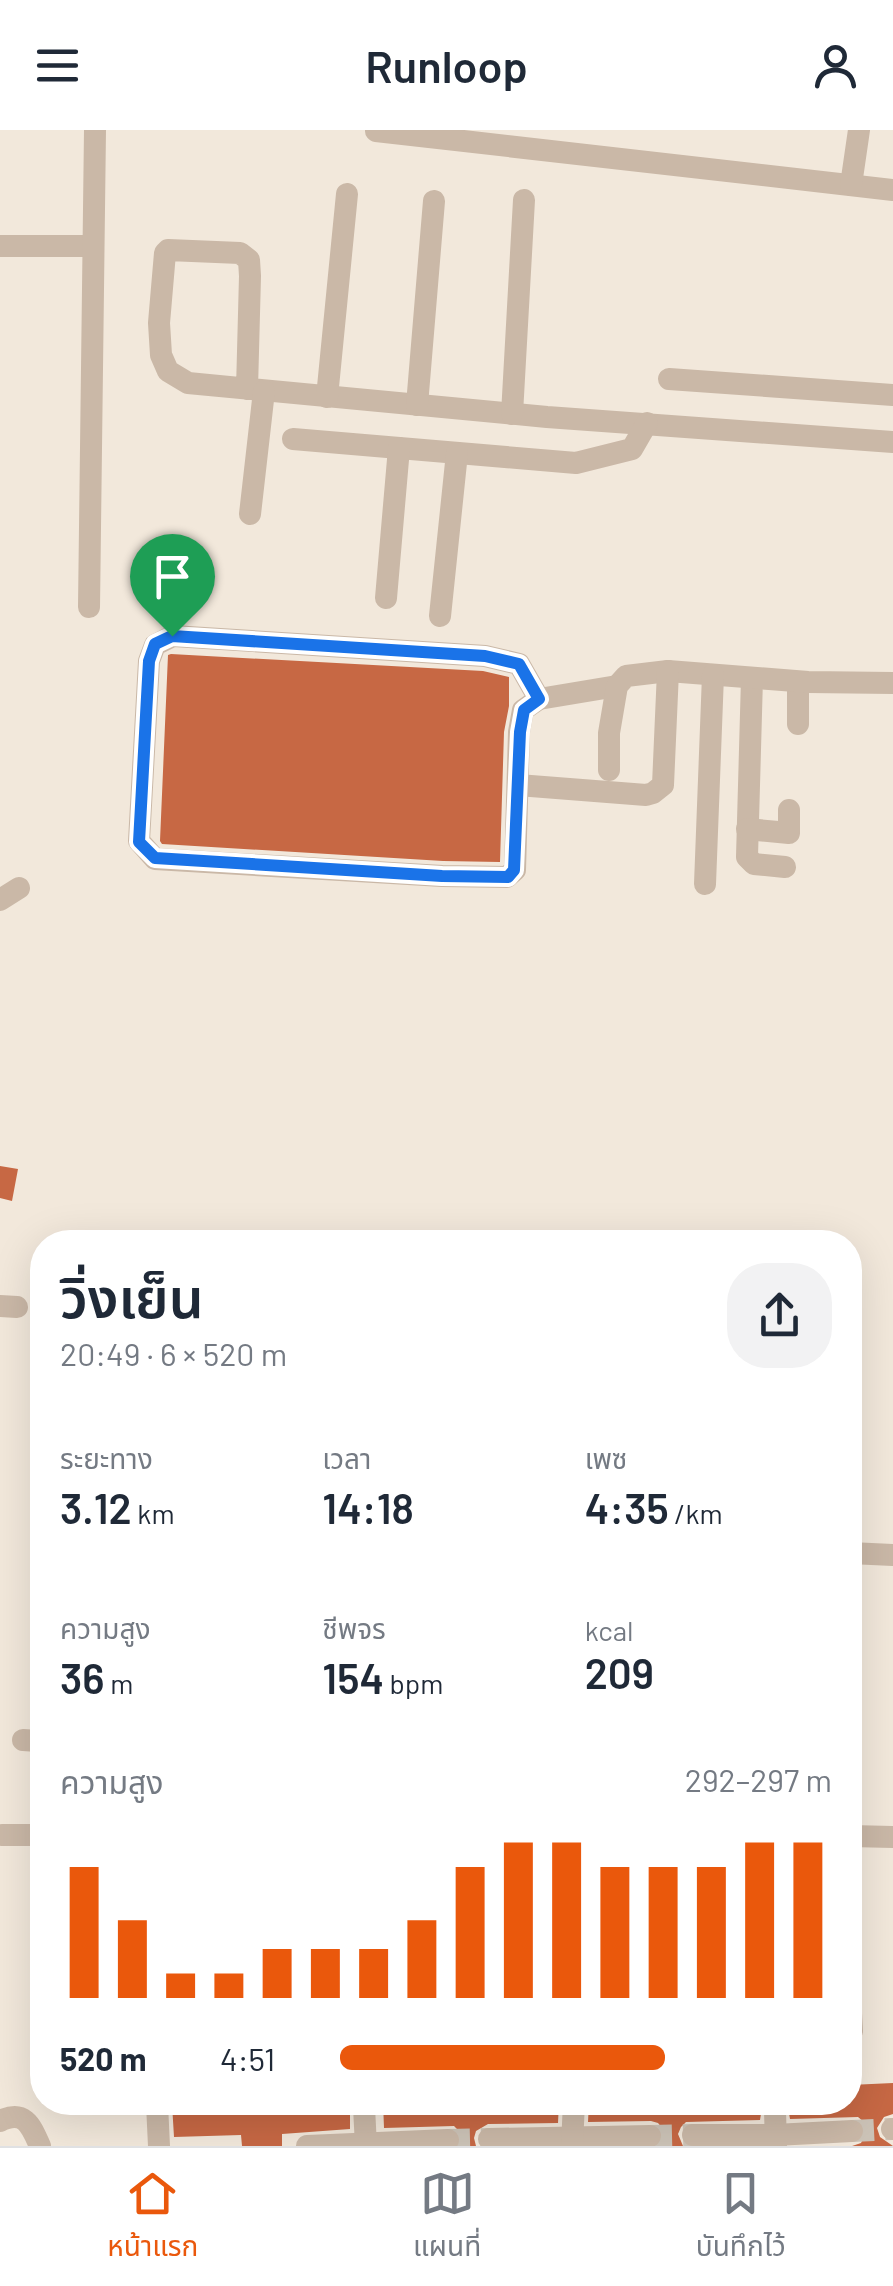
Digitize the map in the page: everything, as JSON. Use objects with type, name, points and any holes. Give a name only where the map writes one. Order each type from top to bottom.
[{"type":"street","points":[[89,608],[95,130]]},
{"type":"street","points":[[851,185],[858,130]]},
{"type":"street","points":[[376,132],[893,190]]},
{"type":"street","points":[[326,397],[347,194]]},
{"type":"street","points":[[497,456],[506,413],[524,200]]},
{"type":"street","points":[[416,405],[434,202]]},
{"type":"street","points":[[0,246],[94,246]]},
{"type":"street","points":[[250,514],[255,390],[249,260],[240,253],[168,250],[159,323],[161,355],[168,371],[188,383],[255,390],[326,397],[506,413],[893,442]]},
{"type":"street","points":[[669,379],[893,395]]},
{"type":"street","points":[[293,439],[576,462],[632,449],[647,423]]},
{"type":"street","points":[[386,598],[399,448]]},
{"type":"street","points":[[440,616],[457,453]]},
{"type":"street","points":[[539,699],[519,664],[485,656],[172,636],[155,644],[149,661],[139,842],[155,858],[508,877],[514,870],[524,710],[539,699],[617,686]]},
{"type":"street","points":[[518,786],[646,794],[658,790],[662,785],[668,672]]},
{"type":"street","points":[[609,770],[617,686],[626,676],[668,672],[798,682],[893,683]]},
{"type":"street","points":[[705,884],[713,675]]},
{"type":"street","points":[[752,678],[747,856],[754,864],[785,867]]},
{"type":"street","points":[[798,682],[798,724]]},
{"type":"street","points":[[748,829],[789,832],[789,810]]},
{"type":"street","points":[[862,1554],[893,1555]]},
{"type":"street","points":[[2,1835],[30,1835]]},
{"type":"street","points":[[862,1836],[893,1837]]},
{"type":"street","points":[[157,2115],[159,2146]]},
{"type":"street","points":[[364,2115],[366,2145]]},
{"type":"street","points":[[572,2142],[573,2115]]},
{"type":"street","points":[[0,2122],[15,2116],[22,2118],[30,2142]]},
{"type":"street","points":[[693,2135],[775,2140],[852,2131]]},
{"type":"street","points":[[489,2139],[572,2142],[650,2136]]},
{"type":"street","points":[[306,2146],[448,2140]]},
{"type":"building","points":[[171,654],[483,671],[509,677],[500,862],[162,844]]},
{"type":"building","points":[[0,1166],[18,1169],[12,1201],[0,1198]]},
{"type":"building","points":[[893,2083],[893,2114],[884,2117],[877,2128],[880,2137],[893,2146],[852,2146],[861,2143],[867,2131],[858,2117],[790,2119],[789,2115],[862,2115],[862,2084]]},
{"type":"building","points":[[173,2115],[350,2115],[350,2129],[282,2134],[282,2146],[242,2146],[241,2135],[174,2137]]},
{"type":"building","points":[[384,2115],[558,2115],[558,2123],[488,2124],[476,2131],[476,2146],[462,2146],[461,2133],[454,2126],[384,2128]]},
{"type":"building","points":[[588,2115],[761,2115],[760,2120],[686,2122],[678,2134],[683,2146],[661,2146],[663,2129],[651,2121],[588,2122]]},
{"type":"tunnel","points":[[852,2131],[892,2129]]},
{"type":"tunnel","points":[[650,2136],[693,2135]]},
{"type":"tunnel","points":[[448,2140],[489,2139]]},
{"type":"route","points":[[172,636],[485,656],[519,664],[539,699],[524,710],[520,732],[514,870],[508,877],[442,876],[155,858],[139,842],[149,661],[155,644],[172,636]]}]
